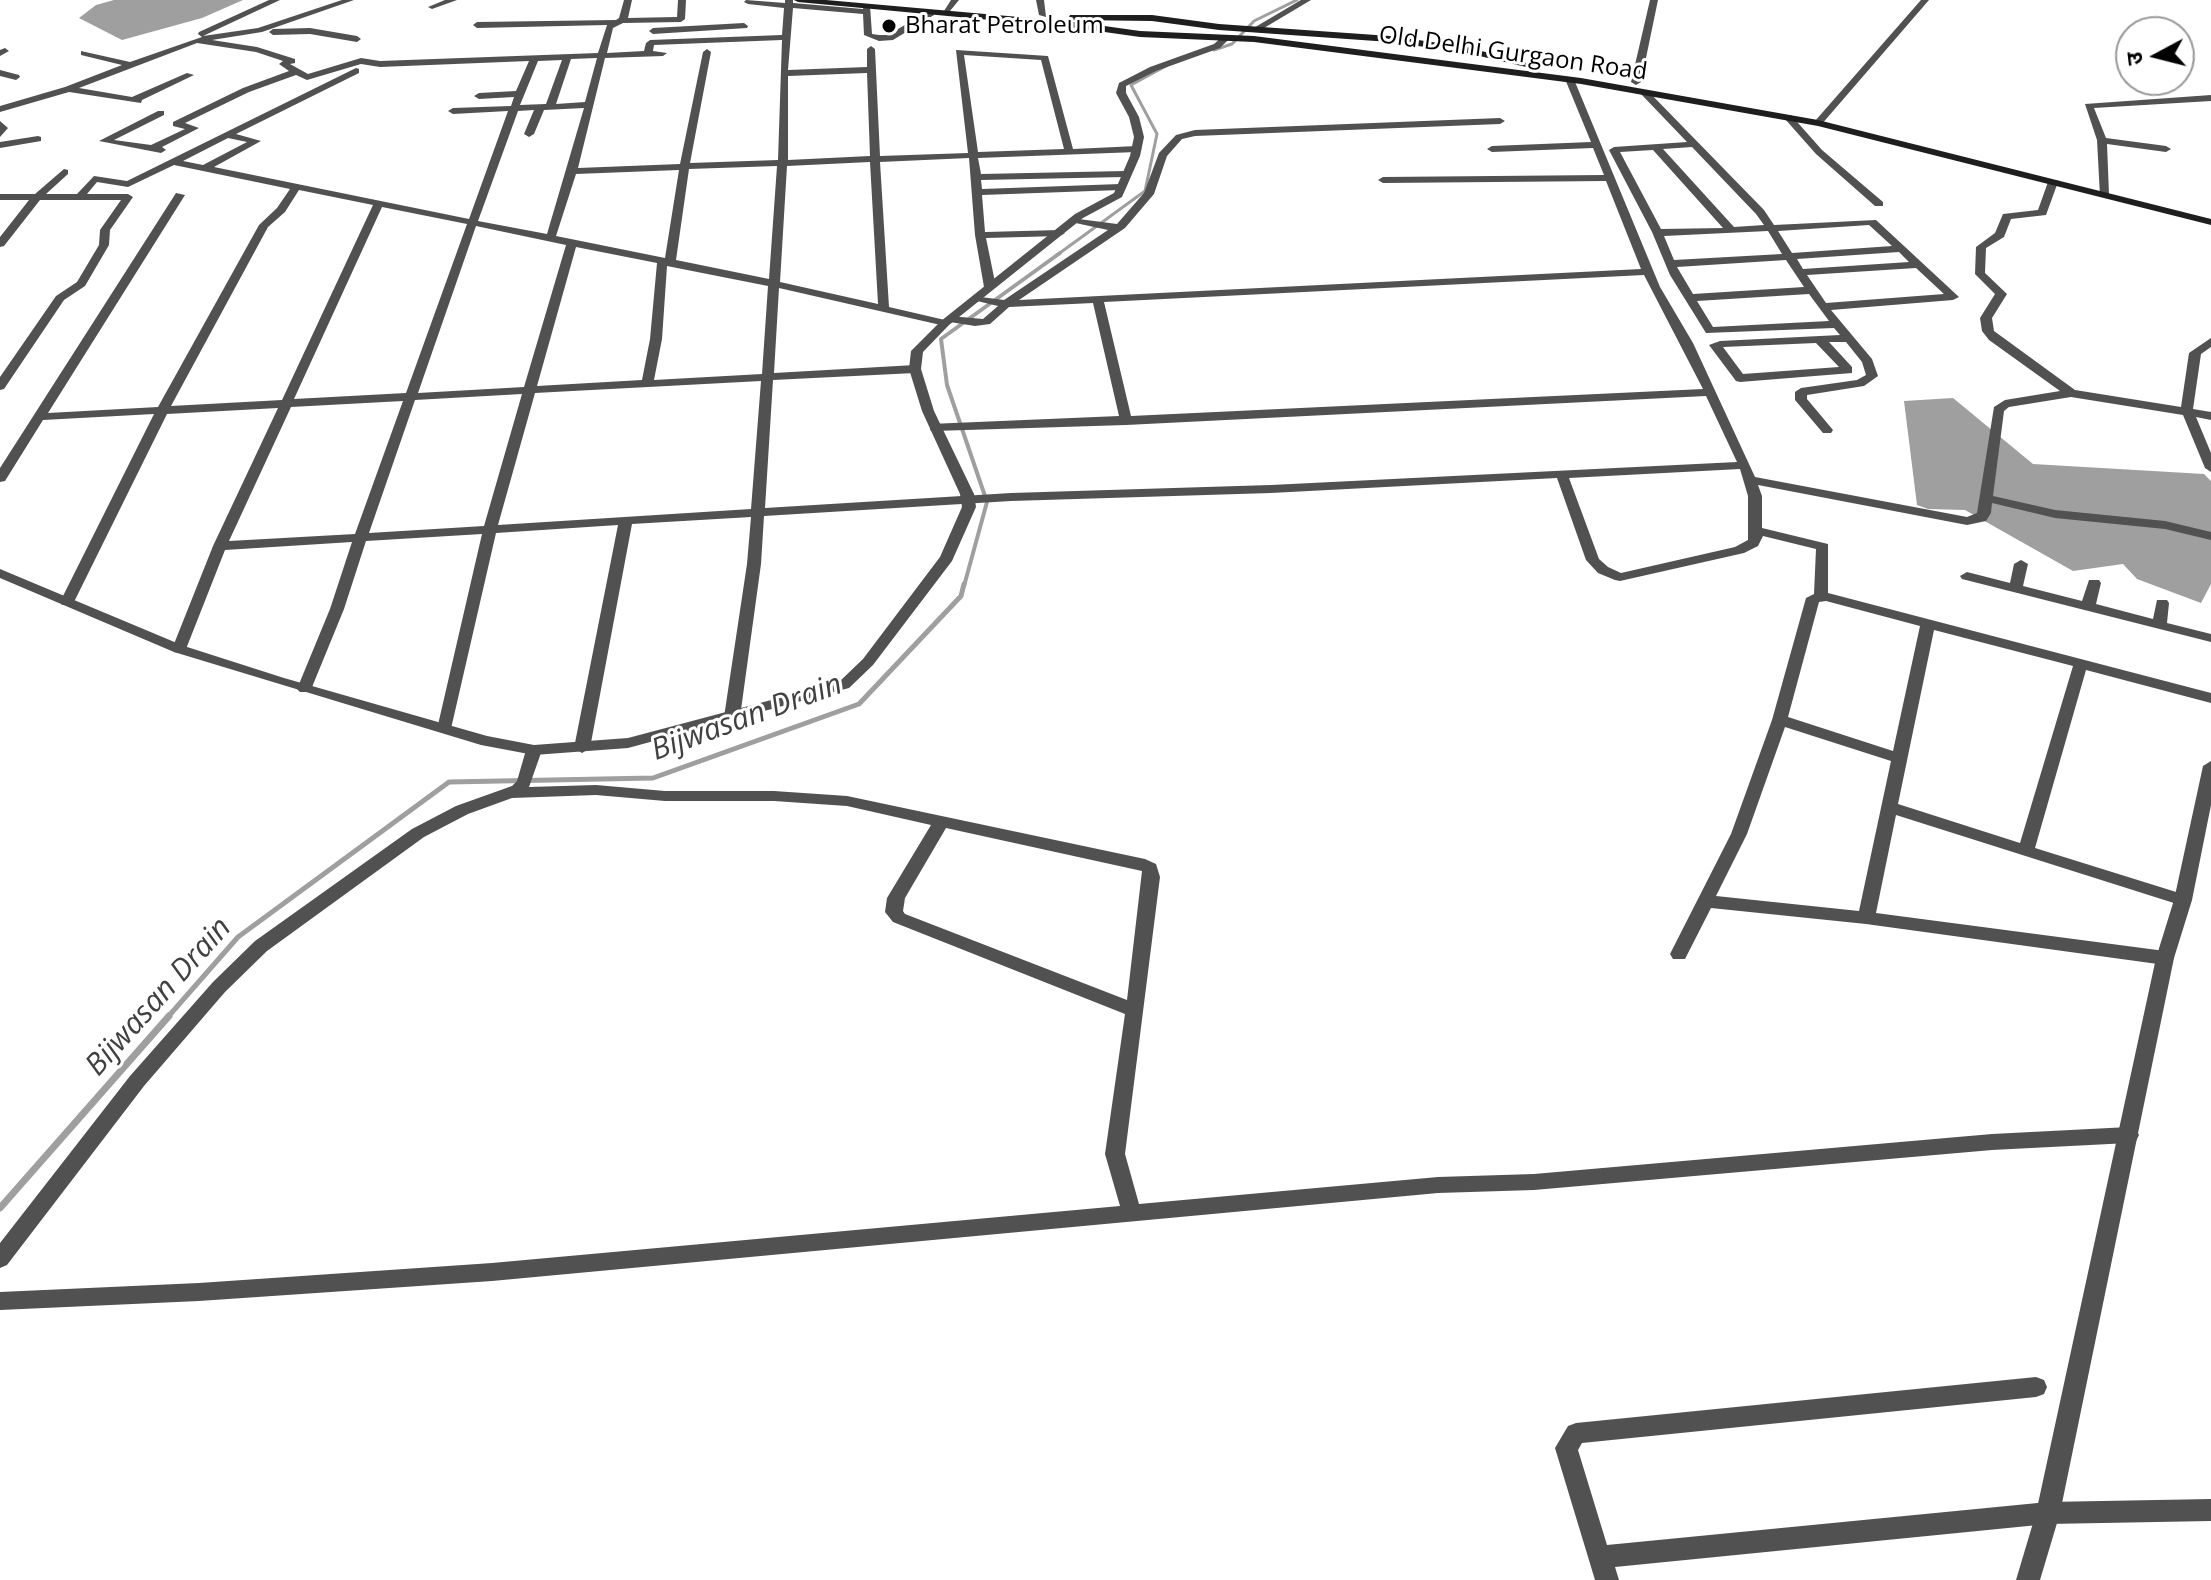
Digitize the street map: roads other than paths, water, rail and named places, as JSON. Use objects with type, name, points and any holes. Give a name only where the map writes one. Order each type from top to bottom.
[{"type":"main road","name":"Old Delhi Gurgaon Road","points":[[836,0],[1043,15],[1152,18],[1390,39],[1630,81],[1821,119],[2211,219]]},
{"type":"main road","name":"Old Delhi Gurgaon Road","points":[[792,2],[1076,25],[1140,34],[1241,39],[1570,79],[1788,117],[1821,119],[2053,182],[2104,192]]},
{"type":"main road","points":[[1076,25],[1154,31],[1162,25],[1114,19]]},
{"type":"main road","points":[[1465,66],[1457,62],[1458,58],[1491,56]]},
{"type":"street","points":[[196,40],[199,35],[276,0]]},
{"type":"street","points":[[251,32],[350,0]]},
{"type":"street","points":[[432,7],[453,0]]},
{"type":"street","points":[[550,240],[572,171],[610,25],[624,18],[628,0]]},
{"type":"street","points":[[477,25],[681,19],[682,0]]},
{"type":"street","points":[[947,9],[955,0]]},
{"type":"street","points":[[1040,0],[1043,15]]},
{"type":"street","points":[[1254,29],[1307,0]]},
{"type":"street","points":[[1630,81],[1647,0]]},
{"type":"street","points":[[1630,81],[1654,0]]},
{"type":"street","points":[[1821,119],[1925,0]]},
{"type":"street","points":[[653,31],[792,2],[784,73],[785,128],[771,283],[768,377],[754,564],[732,717]]},
{"type":"street","points":[[867,10],[868,35],[884,38],[931,13]]},
{"type":"street","points":[[741,39],[747,11]]},
{"type":"street","points":[[0,109],[68,89],[196,40],[251,32],[310,31],[357,39]]},
{"type":"street","points":[[648,54],[650,43],[787,37]]},
{"type":"street","points":[[975,499],[934,427],[915,369],[917,351],[1060,233],[1113,200],[1138,154],[1139,130],[1121,93],[1122,85],[1228,39]]},
{"type":"street","points":[[196,40],[281,57],[292,61],[283,64],[307,77],[358,61],[534,59],[663,53]]},
{"type":"street","points":[[871,49],[884,310]]},
{"type":"street","points":[[983,295],[978,192],[959,54],[965,51],[1045,58],[1069,151]]},
{"type":"street","points":[[647,384],[666,262],[707,52]]},
{"type":"street","points":[[84,53],[131,65]]},
{"type":"street","points":[[529,134],[567,57]]},
{"type":"street","points":[[305,689],[337,609],[534,59]]},
{"type":"street","points":[[79,198],[94,179],[128,184],[371,63]]},
{"type":"street","points":[[784,73],[872,70]]},
{"type":"street","points":[[151,149],[194,128],[176,124],[246,90],[297,71]]},
{"type":"street","points":[[0,73],[16,77]]},
{"type":"street","points":[[68,89],[135,100],[190,75]]},
{"type":"street","points":[[1561,473],[1593,560],[1603,570],[1620,577],[1747,547],[1756,538],[1757,511],[1745,465],[1648,272],[1570,79]]},
{"type":"street","points":[[34,86],[55,93]]},
{"type":"street","points":[[1644,92],[1771,227],[1823,307],[1868,361],[1872,376],[1849,386],[1807,390],[1799,396],[1827,430]]},
{"type":"street","points":[[479,96],[519,94]]},
{"type":"street","points":[[2104,192],[2102,140],[2088,106],[2211,98]]},
{"type":"street","points":[[453,111],[589,105]]},
{"type":"street","points":[[161,113],[104,141],[187,156]]},
{"type":"street","points":[[1788,117],[1819,152],[1879,204]]},
{"type":"street","points":[[174,162],[771,283],[884,310],[975,323],[986,322],[1003,303],[1114,229],[1149,194],[1157,159],[1174,140],[1195,133],[1500,121]]},
{"type":"street","points":[[0,124],[3,128],[0,134]]},
{"type":"street","points":[[205,168],[256,141],[227,135]]},
{"type":"street","points":[[0,145],[38,139]]},
{"type":"street","points":[[2102,140],[2166,149]]},
{"type":"street","points":[[1694,144],[1614,150],[1657,232],[1670,264],[1710,331],[1836,324]]},
{"type":"street","points":[[1492,149],[1595,145]]},
{"type":"street","points":[[1655,146],[1731,230]]},
{"type":"street","points":[[572,171],[1069,151],[1138,154]]},
{"type":"street","points":[[0,244],[35,199],[64,172]]},
{"type":"street","points":[[976,177],[1123,180]]},
{"type":"street","points":[[1383,180],[1608,178]]},
{"type":"street","points":[[978,192],[1123,180]]},
{"type":"street","points":[[2053,182],[2042,213],[2007,216],[2000,235],[1981,247],[1980,274],[2001,294],[1986,318],[1988,331],[1993,338],[2071,393]]},
{"type":"street","points":[[67,602],[163,409],[264,225],[281,210],[296,187]]},
{"type":"street","points":[[0,478],[180,195]]},
{"type":"street","points":[[0,197],[128,197],[105,230],[104,245],[81,284],[60,298],[0,386]]},
{"type":"street","points":[[179,649],[220,546],[378,205]]},
{"type":"street","points":[[1078,221],[1114,229]]},
{"type":"street","points":[[1657,232],[1865,221],[1877,225],[1953,297],[1823,307]]},
{"type":"street","points":[[980,235],[1060,233]]},
{"type":"street","points":[[445,729],[490,529],[571,244]]},
{"type":"street","points":[[1670,264],[1903,249]]},
{"type":"street","points":[[1801,272],[1919,265]]},
{"type":"street","points":[[983,295],[1003,303],[1648,272]]},
{"type":"street","points":[[1690,298],[1812,290]]},
{"type":"street","points":[[1097,298],[1126,421]]},
{"type":"street","points":[[1820,340],[1848,370],[1740,378],[1715,345],[1849,338]]},
{"type":"street","points":[[2211,341],[2195,353],[2187,411],[2211,468]]},
{"type":"street","points":[[38,417],[412,394],[530,391],[915,369]]},
{"type":"street","points":[[934,427],[1126,421],[1710,392]]},
{"type":"street","points":[[1750,480],[1958,521],[1981,518],[2001,406],[2012,401],[2071,393],[2211,416]]},
{"type":"street","points":[[220,546],[1011,497],[1271,489],[1745,465]]},
{"type":"street","points":[[1986,498],[2055,514],[2165,525],[2211,536]]},
{"type":"street","points":[[0,573],[179,649],[305,689],[533,754],[628,743],[828,691],[854,677],[947,558],[975,499]]},
{"type":"street","points":[[582,748],[626,521]]},
{"type":"street","points":[[1756,530],[1823,547],[1821,597]]},
{"type":"street","points":[[2016,588],[2021,564]]},
{"type":"street","points":[[1967,576],[2211,638]]},
{"type":"street","points":[[2088,607],[2094,583]]},
{"type":"street","points":[[1679,954],[1739,834],[1780,720],[1811,601],[1821,597],[1928,622],[2211,698]]},
{"type":"street","points":[[2160,625],[2162,603]]},
{"type":"street","points":[[1866,918],[1928,622]]},
{"type":"street","points":[[2026,851],[2081,663]]},
{"type":"street","points":[[1780,720],[1898,758]]},
{"type":"street","points":[[522,789],[533,754]]},
{"type":"street","points":[[2028,1580],[2048,1513],[2165,958],[2183,900],[2211,766]]},
{"type":"street","points":[[0,1259],[137,1081],[219,987],[261,946],[418,833],[462,810],[522,789],[832,799],[1137,862],[1150,868],[1152,877],[1115,1154],[1132,1214]]},
{"type":"street","points":[[1888,807],[2183,900]]},
{"type":"street","points":[[942,820],[896,898],[894,912],[899,918],[1132,1009]]},
{"type":"street","points":[[1705,901],[1866,918],[2165,958]]},
{"type":"street","points":[[0,1301],[199,1292],[492,1272],[1438,1185],[1534,1182],[1992,1142],[2129,1135]]},
{"type":"street","points":[[1607,1580],[1566,1448],[1576,1433],[2036,1387]]},
{"type":"street","points":[[1599,1557],[2048,1513],[2211,1510]]},
{"type":"waterway","name":"Bijwasan Drain","points":[[1214,50],[1232,44],[1254,21],[1297,0]]},
{"type":"waterway","name":"Bijwasan Drain","points":[[1057,255],[1145,191],[1157,134],[1131,85],[1166,66]]},
{"type":"waterway","name":"Bijwasan Drain","points":[[964,586],[987,502],[947,385],[941,339],[1060,253]]},
{"type":"waterway","name":"Bijwasan Drain","points":[[167,1018],[238,937],[449,782],[653,778],[859,704],[961,596],[964,584]]},
{"type":"waterway","name":"Bijwasan Drain","points":[[0,1208],[169,1016]]},
{"type":"place","name":"Bharat Petroleum","points":[[889,26]]}]
